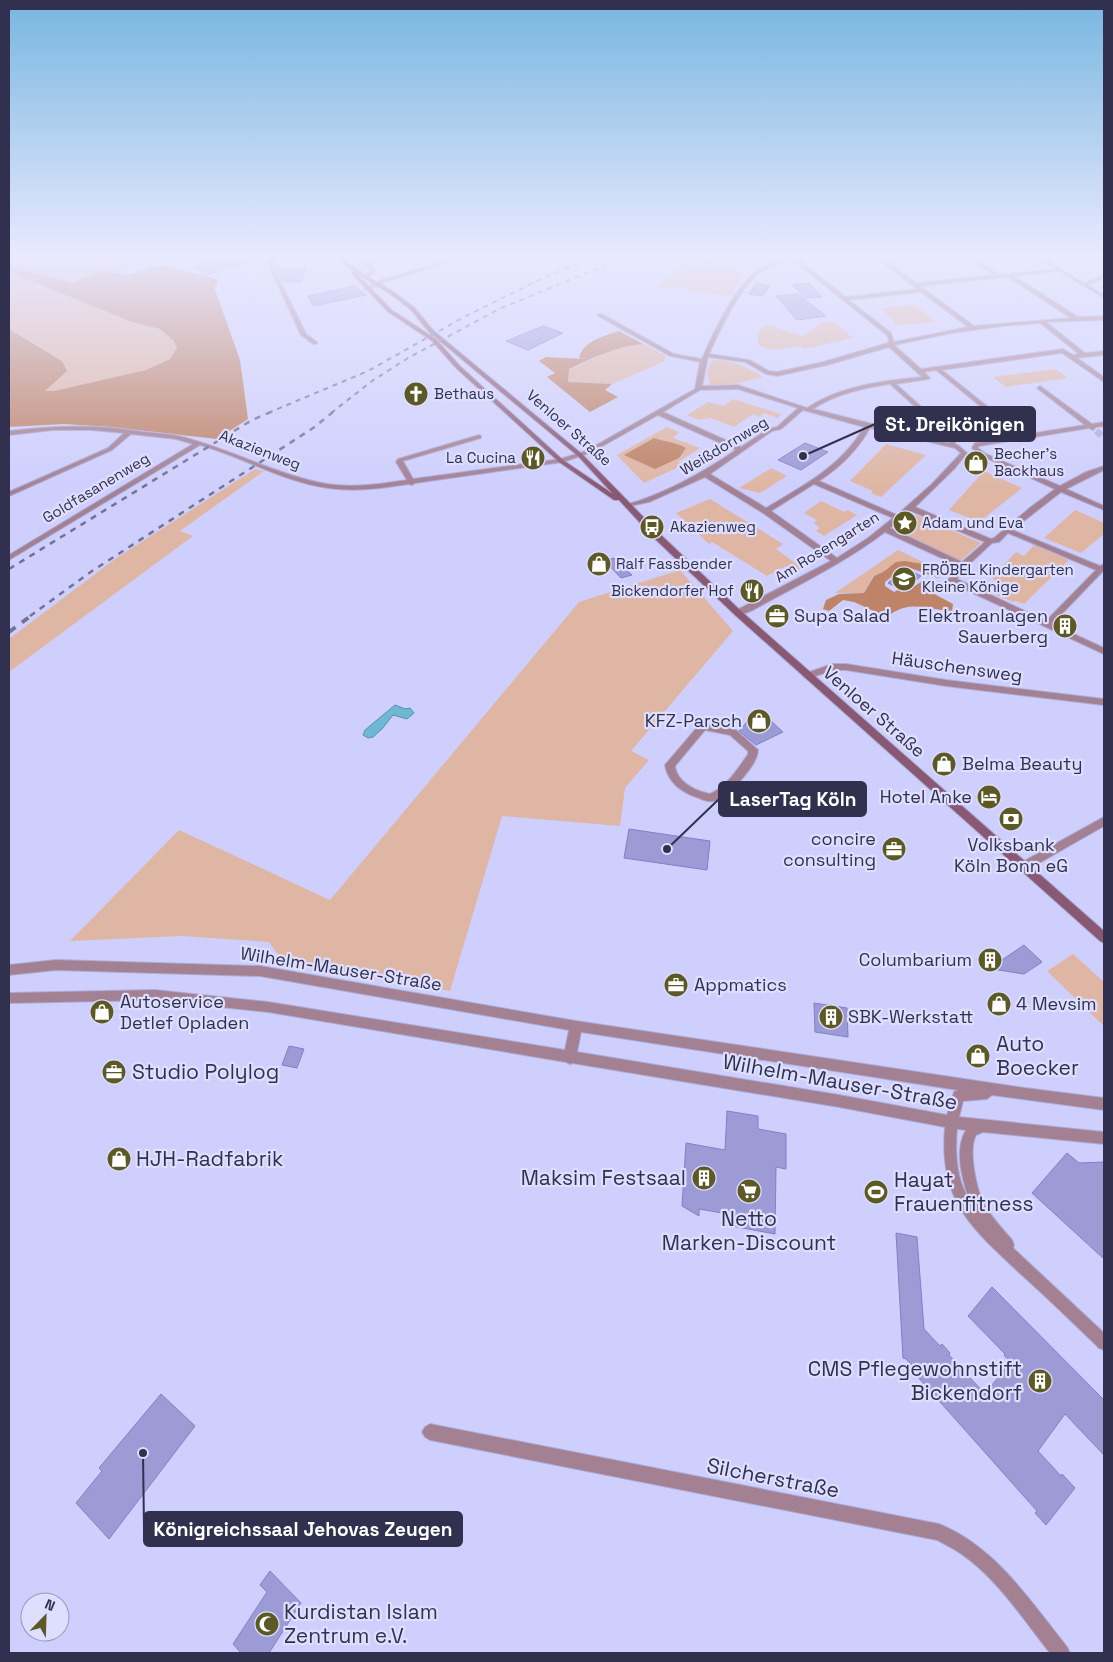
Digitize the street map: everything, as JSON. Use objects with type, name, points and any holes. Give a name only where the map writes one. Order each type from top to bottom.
[{"type":"main road","name":"Venloer Straße","points":[[424,334],[434,340],[458,367],[561,461],[627,506]]},
{"type":"main road","name":"Venloer Straße","points":[[434,334],[462,354],[580,455],[627,506],[738,613],[1104,938]]},
{"type":"street","points":[[303,334],[315,342]]},
{"type":"street","points":[[633,334],[672,355],[747,362],[768,373],[777,374],[890,345],[950,334]]},
{"type":"street","points":[[719,334],[705,358],[699,388],[738,387],[867,427],[951,446],[953,437],[949,434]]},
{"type":"street","points":[[888,334],[892,340],[890,345]]},
{"type":"street","points":[[1057,334],[1084,355]]},
{"type":"street","points":[[890,345],[920,371],[1063,351],[1104,380]]},
{"type":"street","points":[[1072,357],[1104,353]]},
{"type":"street","points":[[938,369],[1021,436]]},
{"type":"street","name":"Weißdornweg","points":[[627,506],[647,501],[705,474],[770,430],[778,428],[805,409],[825,399],[891,382],[927,378],[920,371]]},
{"type":"street","points":[[891,382],[943,429]]},
{"type":"street","name":"Akazienweg","points":[[9,433],[70,428],[131,431],[176,437],[199,443],[314,484],[365,488],[561,461],[588,452],[699,388]]},
{"type":"street","points":[[1040,388],[1096,431]]},
{"type":"street","points":[[658,412],[742,450]]},
{"type":"street","points":[[1104,424],[977,444],[975,450],[1104,508]]},
{"type":"street","points":[[766,511],[812,481],[845,456],[867,427]]},
{"type":"street","points":[[9,494],[110,449],[131,431]]},
{"type":"street","points":[[412,483],[398,462],[400,460],[479,437]]},
{"type":"street","name":"Goldfasanenweg","points":[[9,558],[199,443]]},
{"type":"street","name":"Am Rosengarten","points":[[738,613],[836,561],[885,529],[911,508],[962,457],[962,451],[951,446]]},
{"type":"street","points":[[911,508],[990,541],[996,540],[1060,487],[1079,477],[1104,468]]},
{"type":"street","points":[[705,474],[766,511],[836,561]]},
{"type":"street","points":[[812,481],[898,518]]},
{"type":"street","points":[[885,529],[964,565]]},
{"type":"street","points":[[1007,530],[1102,568],[1047,624]]},
{"type":"street","points":[[990,541],[964,565],[952,580],[1104,651]]},
{"type":"street","name":"Häuschensweg","points":[[807,676],[832,667],[846,667],[946,684],[1104,702]]},
{"type":"street","points":[[707,726],[733,732],[748,745],[753,754],[723,790],[715,796],[706,797],[672,779],[670,764],[700,728],[707,726]]},
{"type":"street","points":[[1023,866],[1104,821]]},
{"type":"street","name":"Wilhelm-Mauser-Straße","points":[[9,970],[56,965],[260,971],[576,1026],[1016,1093],[1104,1104]]},
{"type":"street","name":"Wilhelm-Mauser-Straße","points":[[9,998],[155,995],[259,1006],[830,1100],[950,1122],[1104,1138]]},
{"type":"street","points":[[570,1058],[576,1026]]},
{"type":"street","points":[[1016,1093],[965,1094],[958,1096],[950,1122],[949,1145],[957,1190],[969,1213],[989,1236],[1104,1343]]},
{"type":"street","points":[[984,1125],[972,1131],[968,1138],[968,1165],[971,1186],[979,1207],[1019,1262]]},
{"type":"street","name":"Silcherstraße","points":[[430,1432],[939,1532],[965,1547],[987,1565],[1060,1653]]},
{"type":"shaded area","points":[[9,334],[17,334],[62,361],[67,371],[45,391],[54,391],[146,370],[170,359],[177,348],[174,341],[165,334],[231,334],[240,360],[248,419],[217,439],[64,424],[9,427]]},
{"type":"shaded area","points":[[17,334],[165,334],[174,341],[177,348],[170,359],[146,370],[54,391],[44,391],[62,361]]},
{"type":"shaded area","points":[[611,334],[624,334],[643,344],[614,350],[569,369],[568,382],[612,384],[605,390],[618,397],[590,412],[547,377],[555,373],[539,361],[546,357],[586,359],[579,358],[581,352],[589,343]]},
{"type":"shaded area","points":[[758,334],[795,334],[803,336],[806,334],[848,334],[853,338],[804,349],[799,346],[773,350],[758,345]]},
{"type":"shaded area","points":[[643,344],[666,356],[663,362],[612,384],[568,382],[569,369],[614,350]]},
{"type":"shaded area","points":[[712,360],[739,364],[763,377],[734,384],[710,385],[707,371]]},
{"type":"shaded area","points":[[1055,369],[1068,378],[1006,387],[993,377]]},
{"type":"shaded area","points":[[733,399],[781,414],[778,418],[763,413],[760,417],[753,414],[734,427],[711,418],[699,420],[687,415],[708,402],[724,406]]},
{"type":"shaded area","points":[[667,427],[679,432],[673,438],[700,448],[678,462],[681,466],[644,483],[617,455]]},
{"type":"shaded area","points":[[654,438],[686,448],[679,458],[655,469],[624,455]]},
{"type":"shaded area","points":[[886,444],[926,455],[881,497],[871,493],[873,491],[850,481]]},
{"type":"shaded area","points":[[771,468],[787,476],[760,493],[739,488]]},
{"type":"shaded area","points":[[255,469],[264,471],[180,531],[193,536],[9,672],[9,639],[115,559]]},
{"type":"shaded area","points":[[984,471],[1022,488],[979,522],[949,510]]},
{"type":"shaded area","points":[[710,499],[783,544],[776,549],[802,568],[795,571],[786,566],[767,576],[712,542],[709,544],[676,513]]},
{"type":"shaded area","points":[[821,501],[844,512],[847,510],[857,515],[824,536],[816,531],[820,528],[814,523],[817,520],[804,513]]},
{"type":"shaded area","points":[[1075,510],[1104,523],[1104,534],[1081,553],[1044,538]]},
{"type":"shaded area","points":[[916,515],[981,543],[960,561],[895,532]]},
{"type":"shaded area","points":[[1034,545],[1069,560],[1024,604],[1016,601],[1013,602],[990,592],[996,582],[992,577],[1016,552],[1024,556]]},
{"type":"shaded area","points":[[898,550],[929,565],[905,561],[873,576],[864,593],[835,593]]},
{"type":"shaded area","points":[[905,561],[929,565],[945,573],[938,578],[905,566],[885,582],[885,586],[894,592],[898,590],[902,592],[907,591],[924,580],[928,582],[923,588],[953,604],[952,611],[918,606],[902,608],[887,617],[854,602],[843,600],[829,611],[823,609],[826,600],[839,594],[864,593],[874,576],[896,562]]},
{"type":"shaded area","points":[[680,570],[733,631],[631,751],[649,760],[625,788],[620,826],[502,816],[450,991],[285,964],[269,942],[182,936],[70,941],[179,830],[330,900],[579,602]]},
{"type":"shaded area","points":[[1073,954],[1104,982],[1104,1026],[1047,971]]},
{"type":"water","points":[[395,705],[405,709],[410,708],[414,713],[407,719],[393,715],[373,737],[368,738],[363,735],[365,730]]},
{"type":"building","points":[[524,334],[562,334],[528,350],[506,341]]},
{"type":"building","points":[[805,443],[828,452],[801,470],[778,460]]},
{"type":"building","points":[[614,558],[632,575],[621,578],[605,561]]},
{"type":"building","name":"FRÖBEL Kindergarten Kleine Könige","points":[[905,568],[921,576],[904,590],[888,583]]},
{"type":"building","name":"KFZ-Parsch","points":[[758,709],[783,732],[756,745],[739,731]]},
{"type":"building","name":"Hotel Anke","points":[[987,789],[998,799],[989,804],[978,794]]},
{"type":"building","points":[[629,829],[710,841],[707,870],[624,858]]},
{"type":"building","points":[[1024,945],[1042,962],[1024,974],[992,969],[981,959],[990,953],[999,962]]},
{"type":"building","name":"SBK-Werkstatt","points":[[814,1003],[847,1008],[848,1037],[815,1032]]},
{"type":"building","points":[[289,1046],[304,1049],[297,1068],[282,1065]]},
{"type":"building","name":"Netto Marken-Discount","points":[[727,1111],[758,1116],[758,1129],[786,1134],[786,1169],[776,1167],[775,1234],[721,1224],[722,1213],[699,1209],[699,1216],[682,1206],[686,1143],[725,1150]]},
{"type":"building","points":[[1067,1153],[1079,1163],[1104,1162],[1104,1259],[1032,1193]]},
{"type":"building","name":"CMS Pflegewohnstift Bickendorf","points":[[896,1233],[917,1237],[924,1329],[940,1346],[942,1344],[950,1353],[949,1355],[985,1394],[1010,1362],[1005,1354],[968,1316],[992,1287],[1104,1400],[1104,1455],[1065,1414],[1038,1451],[1075,1488],[1046,1525],[1035,1513],[1037,1511],[917,1376],[919,1373],[903,1358]]},
{"type":"building","points":[[161,1394],[195,1426],[109,1539],[76,1503],[102,1471],[99,1468]]},
{"type":"building","name":"Kurdistan Islam Zentrum e.V.","points":[[270,1571],[301,1603],[269,1653],[241,1653],[233,1644],[267,1592],[260,1585]]},
{"type":"tunnel","points":[[1096,431],[1104,437]]},
{"type":"railway","points":[[268,413],[368,371],[435,334]]},
{"type":"railway","points":[[331,413],[372,381],[408,358],[453,334]]},
{"type":"railway","points":[[9,569],[252,420],[271,412]]},
{"type":"railway","points":[[30,616],[92,571],[313,428],[333,412]]},
{"type":"railway","points":[[9,632],[32,615]]},
{"type":"place","name":"Bethaus","points":[[416,394]]},
{"type":"place","name":"St. Dreikönigen","points":[[803,456]]},
{"type":"place","name":"La Cucina","points":[[533,458]]},
{"type":"place","name":"Becher's Backhaus","points":[[976,463]]},
{"type":"place","name":"Adam und Eva","points":[[905,523]]},
{"type":"place","name":"Akazienweg","points":[[652,527]]},
{"type":"place","name":"Ralf Fassbender","points":[[599,564]]},
{"type":"place","name":"FRÖBEL Kindergarten Kleine Könige","points":[[904,579]]},
{"type":"place","name":"Bickendorfer Hof","points":[[752,591]]},
{"type":"place","name":"Supa Salad","points":[[777,616]]},
{"type":"place","name":"Elektroanlagen Sauerberg","points":[[1065,626]]},
{"type":"place","name":"KFZ-Parsch","points":[[759,721]]},
{"type":"place","name":"Belma Beauty","points":[[944,764]]},
{"type":"place","name":"Hotel Anke","points":[[989,797]]},
{"type":"place","name":"Volksbank Köln Bonn eG","points":[[1011,819]]},
{"type":"place","name":"LaserTag Köln","points":[[667,849]]},
{"type":"place","name":"concire consulting","points":[[894,849]]},
{"type":"place","name":"Columbarium","points":[[990,960]]},
{"type":"place","name":"Appmatics","points":[[676,985]]},
{"type":"place","name":"4 Mevsim","points":[[999,1004]]},
{"type":"place","name":"Autoservice Detlef Opladen","points":[[102,1012]]},
{"type":"place","name":"SBK-Werkstatt","points":[[831,1017]]},
{"type":"place","name":"Auto Boecker","points":[[978,1056]]},
{"type":"place","name":"Studio Polylog","points":[[114,1072]]},
{"type":"place","name":"HJH-Radfabrik","points":[[119,1159]]},
{"type":"place","name":"Maksim Festsaal","points":[[704,1178]]},
{"type":"place","name":"Netto Marken-Discount","points":[[749,1191]]},
{"type":"place","name":"Hayat Frauenfitness","points":[[876,1192]]},
{"type":"place","name":"CMS Pflegewohnstift Bickendorf","points":[[1040,1381]]},
{"type":"place","name":"Königreichssaal Jehovas Zeugen","points":[[143,1453]]},
{"type":"place","name":"Kurdistan Islam Zentrum e.V.","points":[[267,1624]]}]
